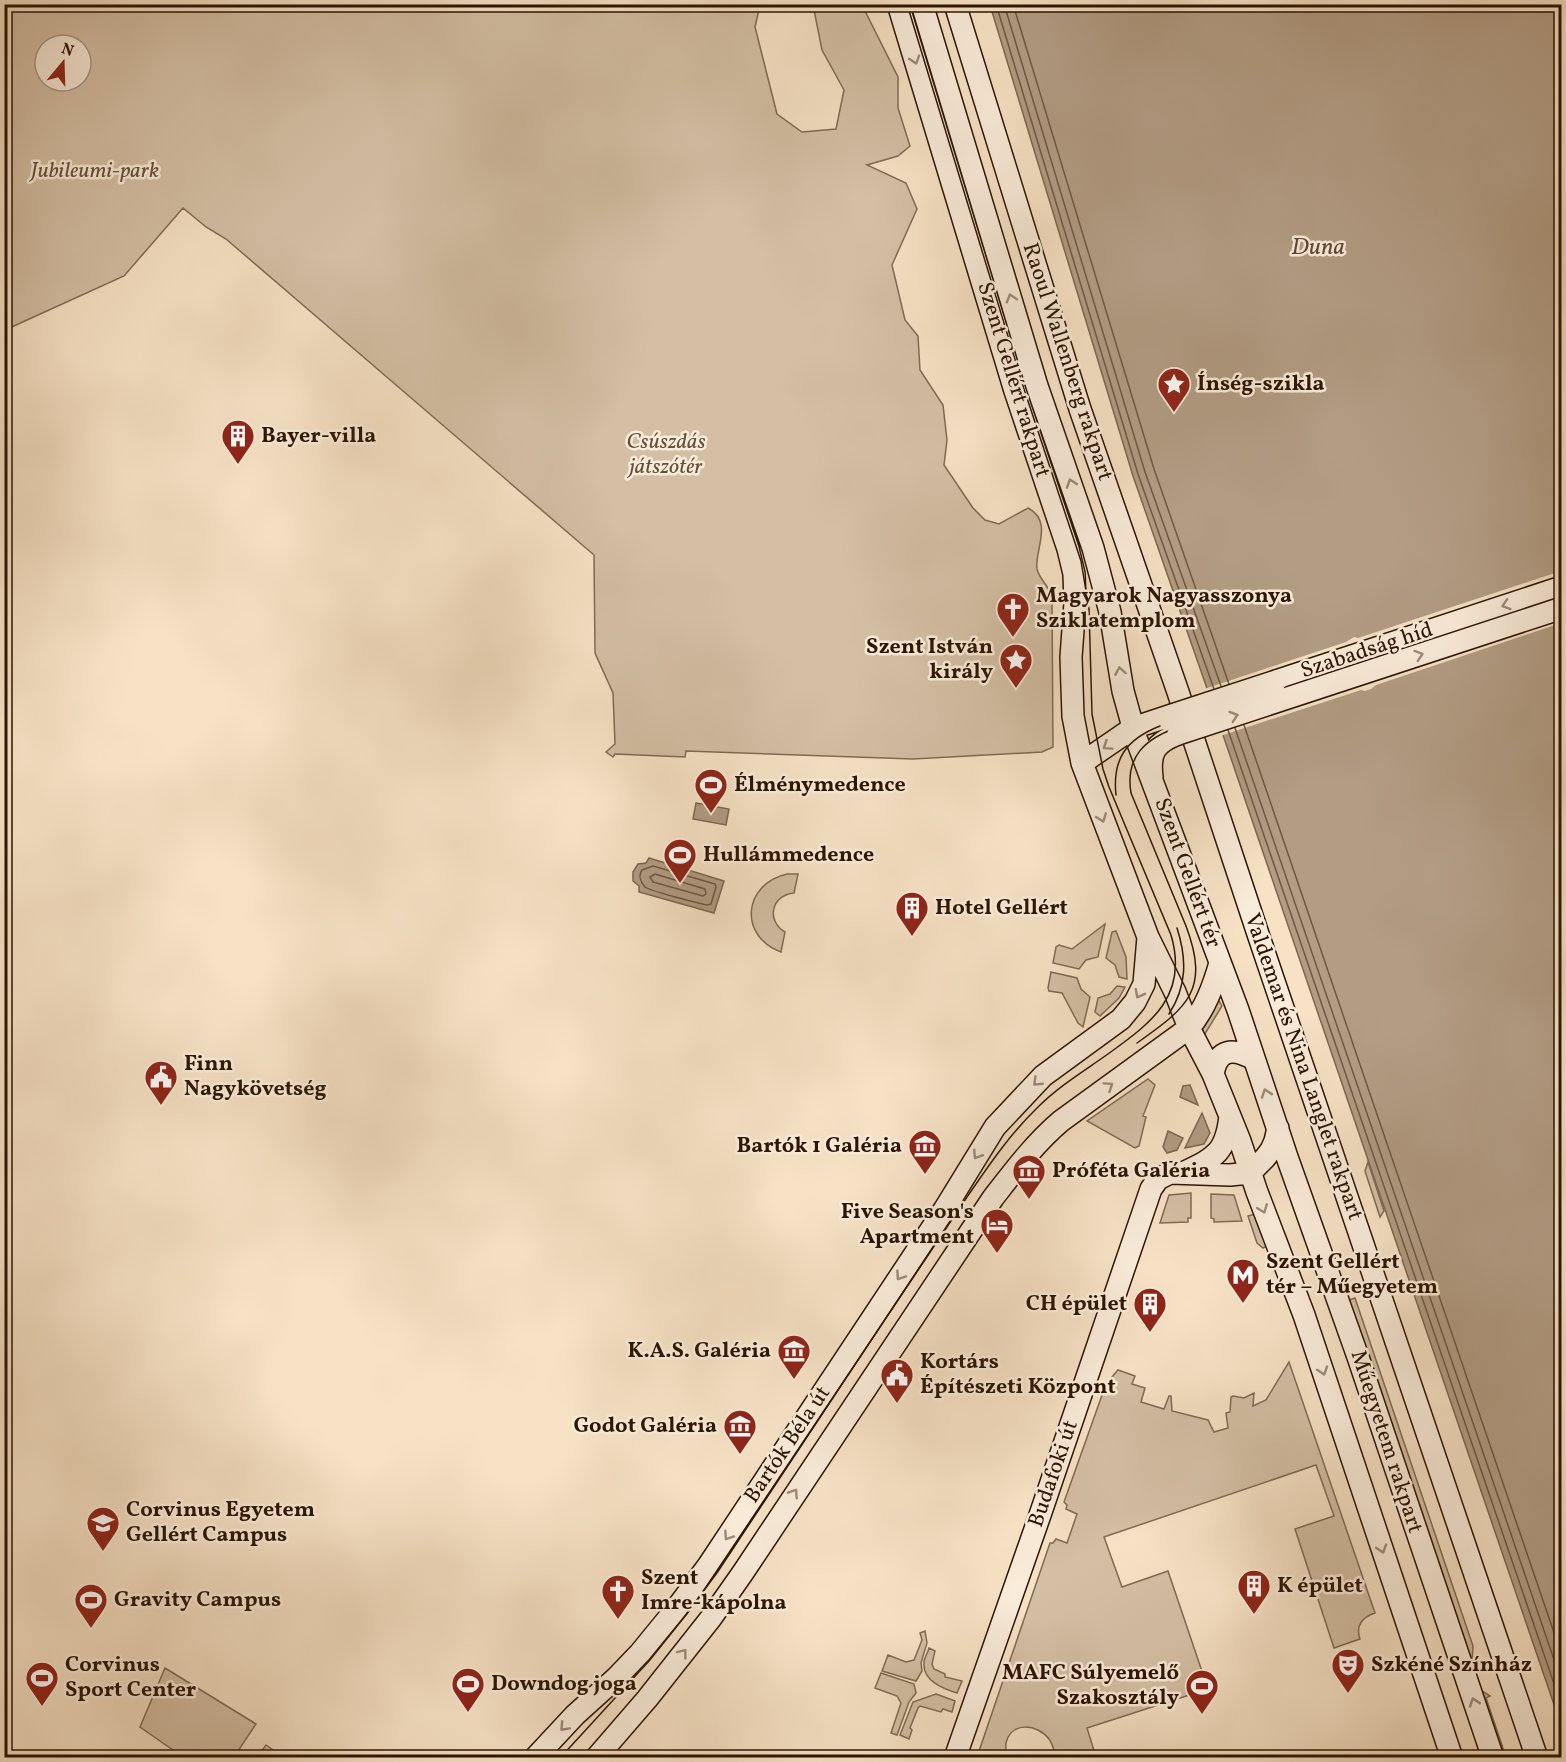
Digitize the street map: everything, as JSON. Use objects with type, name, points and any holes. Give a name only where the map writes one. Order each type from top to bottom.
[{"type":"main road","name":"Szent Gellért rakpart","points":[[898,4],[1015,391],[1068,549],[1074,574],[1075,603],[1071,657],[1073,716],[1082,763]]},
{"type":"main road","name":"Szent Gellért rakpart","points":[[922,4],[1038,386],[1093,548],[1110,612],[1123,691],[1133,728]]},
{"type":"main road","name":"Raoul Wallenberg rakpart","points":[[955,4],[1179,722]]},
{"type":"main road","name":"Szabadság híd","points":[[1179,722],[1562,587]]},
{"type":"main road","name":"Szabadság híd","points":[[1179,722],[1562,608]]},
{"type":"main road","points":[[1179,722],[1133,728],[1082,763],[1148,936],[1175,992],[1189,1028],[1213,1074],[1240,1141],[1250,1173]]},
{"type":"main road","name":"Szent Gellért tér","points":[[1153,783],[1152,755],[1156,746],[1179,722]]},
{"type":"main road","name":"Valdemar és Nina Langlet rakpart","points":[[1179,722],[1537,1758]]},
{"type":"main road","name":"Szent Gellért tér","points":[[1133,728],[1278,1128]]},
{"type":"main road","name":"Bartók Béla út","points":[[535,1758],[574,1715],[632,1662],[708,1566],[944,1210],[995,1127],[1043,1076],[1121,1019],[1135,1002],[1144,984],[1148,936]]},
{"type":"main road","name":"Szent Gellért tér","points":[[1061,1121],[1189,1028],[1200,1015],[1212,989],[1220,963]]},
{"type":"main road","points":[[1213,1074],[1219,1057],[1231,1051],[1241,1052],[1254,1059]]},
{"type":"main road","points":[[1185,1172],[1218,1153],[1228,1136],[1230,1116]]},
{"type":"main road","name":"Bartók Béla út","points":[[596,1758],[647,1699],[711,1618],[993,1198],[1047,1133],[1061,1121]]},
{"type":"main road","points":[[1185,1172],[1224,1175],[1250,1173],[1271,1150],[1278,1128]]},
{"type":"main road","name":"Műegyetem rakpart","points":[[1278,1128],[1358,1357],[1492,1758]]},
{"type":"main road","points":[[1240,1141],[1250,1149],[1261,1152],[1271,1150]]},
{"type":"main road","name":"Budafoki út","points":[[955,1758],[1151,1189],[1158,1179],[1170,1173],[1185,1172]]},
{"type":"main road","name":"Műegyetem rakpart","points":[[1250,1173],[1304,1315],[1452,1758]]},
{"type":"green space","points":[[4,5],[760,5],[755,27],[777,114],[802,132],[836,129],[844,90],[822,50],[813,5],[862,5],[898,77],[898,108],[910,146],[898,156],[867,165],[906,183],[917,209],[892,265],[905,320],[918,336],[920,370],[943,405],[947,440],[944,465],[973,508],[985,520],[999,524],[1028,508],[1036,514],[1040,521],[1041,537],[1037,569],[1052,599],[1053,747],[1042,752],[913,759],[686,751],[685,757],[615,754],[613,757],[606,752],[615,744],[613,693],[595,653],[594,555],[226,239],[206,227],[183,208],[124,276],[5,330]]},
{"type":"green space","points":[[787,874],[798,874],[794,893],[780,898],[774,909],[775,922],[785,932],[781,952],[767,944],[758,934],[752,923],[751,911],[754,899],[761,888],[772,880]]},
{"type":"green space","points":[[1105,924],[1098,957],[1086,960],[1079,969],[1053,963],[1056,947],[1059,945],[1072,949]]},
{"type":"green space","points":[[1116,931],[1126,957],[1127,979],[1119,977],[1115,965],[1106,958],[1112,932]]},
{"type":"green space","points":[[1051,972],[1077,978],[1081,989],[1090,997],[1083,1027],[1078,1023],[1062,993],[1049,991]]},
{"type":"green space","points":[[1117,986],[1125,987],[1119,998],[1100,1016],[1095,1012],[1098,998],[1110,994]]},
{"type":"green space","points":[[1218,999],[1222,1006],[1203,1037],[1202,1030]]},
{"type":"green space","points":[[1148,1079],[1155,1085],[1143,1116],[1146,1117],[1139,1146],[1135,1148],[1087,1121]]},
{"type":"green space","points":[[1368,1162],[1384,1211],[1380,1217],[1365,1171]]},
{"type":"green space","points":[[1191,1193],[1191,1218],[1188,1218],[1188,1222],[1160,1223],[1169,1195]]},
{"type":"green space","points":[[1211,1194],[1234,1195],[1242,1221],[1214,1222],[1211,1218]]},
{"type":"green space","points":[[1255,1214],[1267,1246],[1263,1248],[1257,1243],[1248,1216]]},
{"type":"green space","points":[[1355,1298],[1473,1646],[1472,1662],[1349,1300]]},
{"type":"green space","points":[[1289,1362],[1375,1613],[1361,1622],[1360,1639],[1334,1648],[1295,1529],[1334,1516],[1316,1465],[1104,1537],[1122,1587],[1168,1571],[1208,1689],[1087,1728],[1096,1757],[1056,1757],[1050,1741],[1044,1734],[1025,1727],[1013,1731],[1009,1736],[1006,1745],[1007,1757],[977,1757],[1050,1543],[1056,1539],[1067,1543],[1077,1514],[1066,1509],[1067,1505],[1064,1502],[1106,1384],[1118,1370],[1135,1376],[1132,1384],[1145,1388],[1141,1402],[1164,1409],[1171,1396],[1172,1411],[1208,1420],[1214,1432],[1228,1428],[1226,1413],[1230,1412],[1231,1397],[1244,1398],[1254,1393],[1253,1406],[1266,1400]]},
{"type":"green space","points":[[925,1631],[927,1643],[921,1663],[922,1671],[916,1681],[882,1671],[888,1655],[906,1662],[914,1660],[922,1640],[920,1633]]},
{"type":"green space","points":[[929,1648],[935,1651],[932,1664],[934,1669],[945,1674],[945,1677],[962,1681],[957,1693],[935,1683],[926,1674],[924,1662]]},
{"type":"green space","points":[[165,1668],[256,1724],[234,1757],[183,1757],[140,1727]]},
{"type":"green space","points":[[881,1673],[914,1684],[916,1693],[909,1702],[897,1735],[891,1733],[901,1703],[897,1696],[875,1688]]},
{"type":"green space","points":[[1482,1691],[1490,1696],[1486,1698],[1506,1757],[1504,1757]]},
{"type":"green space","points":[[936,1694],[955,1701],[952,1712],[943,1709],[941,1712],[920,1706],[910,1728],[912,1730],[909,1739],[900,1735],[913,1702]]},
{"type":"green space","points":[[266,1745],[283,1757],[257,1757]]},
{"type":"water","name":"Duna","points":[[990,5],[1561,5],[1561,1725],[1133,476]]},
{"type":"water","name":"Élménymedence","points":[[696,803],[729,809],[726,825],[693,819]]},
{"type":"water","name":"Hullámmedence","points":[[649,858],[724,881],[714,913],[639,892],[639,886],[633,881],[633,872],[638,864],[646,863]]},
{"type":"water","points":[[1190,1085],[1198,1105],[1180,1097],[1183,1086]]},
{"type":"water","points":[[1202,1113],[1210,1133],[1204,1144],[1185,1148]]},
{"type":"water","points":[[1168,1131],[1183,1138],[1177,1150],[1167,1153],[1163,1147]]},
{"type":"pier","points":[[1561,571],[1561,623],[1376,685],[1365,691],[1361,690],[1220,736],[1204,689],[1346,642],[1354,637],[1358,638]]},
{"type":"tram line","points":[[560,1758],[649,1661],[694,1605],[967,1197],[1009,1139],[1054,1092],[1139,1031],[1152,1019],[1170,991],[1175,975],[1175,956],[1171,935],[1103,769],[1092,714],[1089,609],[1081,561],[1024,389],[907,4]]},
{"type":"tram line","points":[[1137,1043],[1170,1019],[1181,1007],[1190,995],[1196,966],[1186,926],[1131,793],[1131,769],[1140,751],[1155,738],[1176,728],[1562,601]]},
{"type":"tram line","points":[[1116,795],[1117,770],[1124,752],[1139,737],[1160,726]]},
{"type":"tram line","points":[[1169,1014],[1179,993],[1184,972],[1177,928]]},
{"type":"place","name":"Ínség-szikla","points":[[1174,413]]},
{"type":"place","name":"Bayer-villa","points":[[238,465]]},
{"type":"place","name":"Magyarok Nagyasszonya Sziklatemplom","points":[[1013,638]]},
{"type":"place","name":"Szent István király","points":[[1016,689]]},
{"type":"place","name":"Élménymedence","points":[[711,814]]},
{"type":"place","name":"Hullámmedence","points":[[680,884]]},
{"type":"place","name":"Hotel Gellért","points":[[912,937]]},
{"type":"place","name":"Finn Nagykövetség","points":[[161,1106]]},
{"type":"place","name":"Bartók 1 Galéria","points":[[925,1175]]},
{"type":"place","name":"Próféta Galéria","points":[[1029,1200]]},
{"type":"place","name":"Five Season's Apartment","points":[[997,1254]]},
{"type":"place","name":"Szent Gellért tér – Műegyetem","points":[[1243,1304]]},
{"type":"place","name":"CH épület","points":[[1150,1333]]},
{"type":"place","name":"K.A.S. Galéria","points":[[794,1380]]},
{"type":"place","name":"Kortárs Építészeti Központ","points":[[897,1404]]},
{"type":"place","name":"Godot Galéria","points":[[740,1455]]},
{"type":"place","name":"Corvinus Egyetem Gellért Campus","points":[[103,1552]]},
{"type":"place","name":"K épület","points":[[1254,1615]]},
{"type":"place","name":"Szent Imre-kápolna","points":[[618,1620]]},
{"type":"place","name":"Gravity Campus","points":[[91,1629]]},
{"type":"place","name":"Szkéné Színház","points":[[1348,1694]]},
{"type":"place","name":"Corvinus Sport Center","points":[[42,1707]]},
{"type":"place","name":"Downdog joga","points":[[468,1713]]},
{"type":"place","name":"MAFC Súlyemelő Szakosztály","points":[[1202,1715]]},
{"type":"park label","name":"Jubileumi-park","points":[[95,171]]},
{"type":"park label","name":"Csúszdás játszótér","points":[[666,455]]}]
